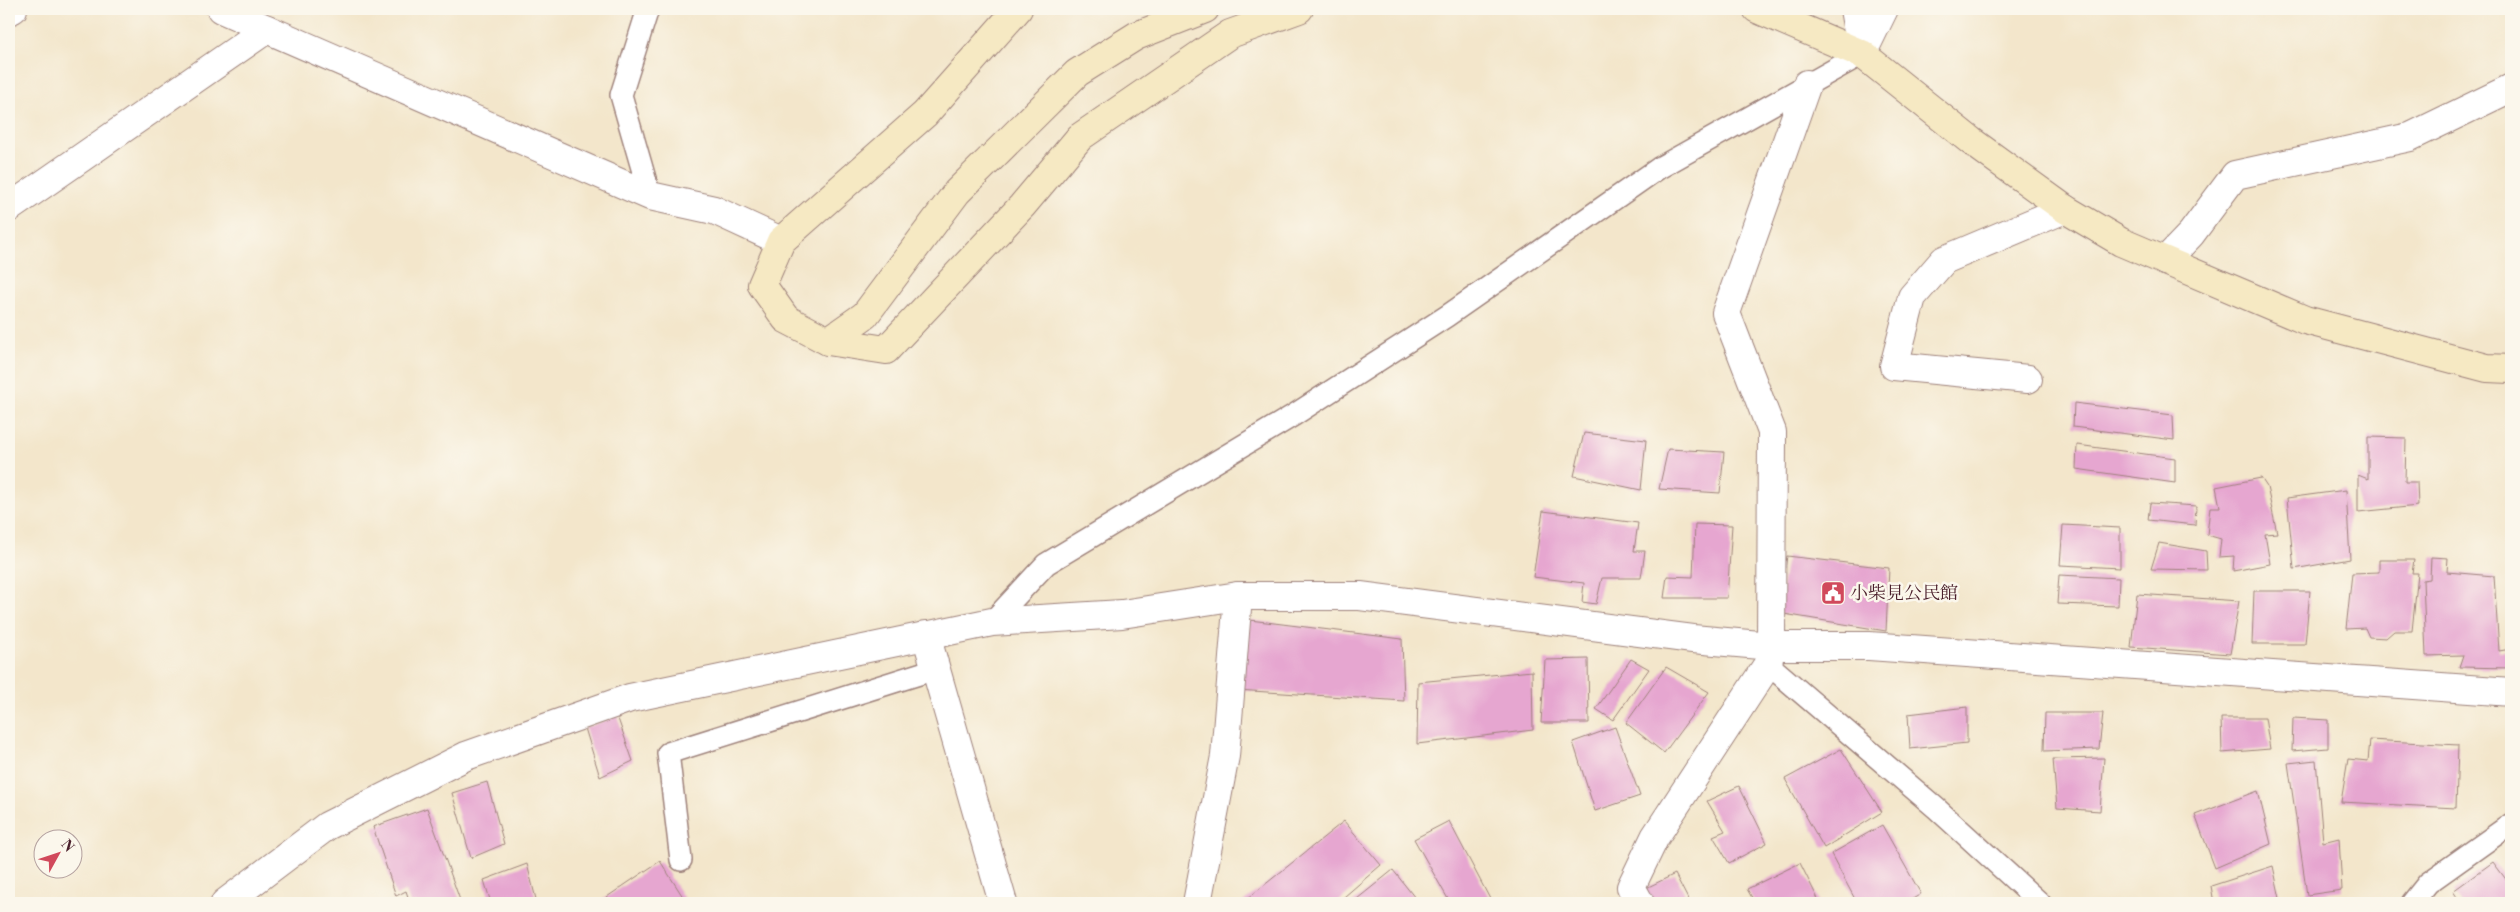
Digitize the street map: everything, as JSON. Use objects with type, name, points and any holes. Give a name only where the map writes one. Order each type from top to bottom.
[{"type":"street","points":[[9,11],[13,9]]},
{"type":"street","points":[[221,9],[650,196],[714,210],[782,240]]},
{"type":"street","points":[[1018,9],[924,114],[782,240],[762,285],[786,319],[828,340],[886,350],[1022,206],[1080,137],[1230,34],[1299,9]]},
{"type":"street","points":[[828,340],[865,315],[957,192],[1077,73],[1136,36],[1205,9]]},
{"type":"street","points":[[1757,9],[1862,54],[1971,141],[2065,209],[2121,242],[2305,320],[2487,368],[2511,369]]},
{"type":"street","points":[[1854,9],[1862,54]]},
{"type":"street","points":[[1862,54],[1884,9]]},
{"type":"street","points":[[9,208],[267,29]]},
{"type":"street","points":[[1640,903],[1631,888],[1655,837],[1769,655],[1772,432],[1726,314],[1808,84]]},
{"type":"street","points":[[2165,261],[2191,234],[2235,175],[2410,137],[2511,88]]},
{"type":"street","points":[[2028,379],[1894,366],[1912,297],[1944,260],[2065,209]]},
{"type":"street","points":[[1197,903],[1225,756],[1238,596]]},
{"type":"street","points":[[226,903],[327,826],[466,756],[630,698],[992,622],[1122,614],[1238,596],[1360,596],[1693,639],[1769,655],[1869,646],[2511,692]]},
{"type":"street","points":[[926,635],[1003,903]]},
{"type":"lane","points":[[648,9],[621,95],[650,196]]},
{"type":"lane","points":[[992,622],[1046,564],[1302,410],[1447,316],[1658,168],[1862,54]]},
{"type":"lane","points":[[1769,655],[2040,903]]},
{"type":"lane","points":[[681,860],[668,753],[935,668]]},
{"type":"lane","points":[[2412,903],[2428,883],[2511,824]]},
{"type":"building","points":[[2074,403],[2173,415],[2174,440],[2073,427]]},
{"type":"building","points":[[1584,433],[1646,440],[1641,490],[1574,476]]},
{"type":"building","points":[[2368,437],[2406,438],[2405,482],[2417,482],[2418,506],[2358,512],[2358,475],[2368,479]]},
{"type":"building","points":[[2077,445],[2175,458],[2175,483],[2076,469]]},
{"type":"building","points":[[1668,449],[1724,452],[1720,493],[1659,489]]},
{"type":"building","points":[[2261,478],[2267,487],[2277,533],[2265,534],[2270,564],[2233,571],[2234,556],[2219,557],[2221,539],[2207,535],[2210,507],[2220,507],[2216,487]]},
{"type":"building","points":[[2346,490],[2350,559],[2294,569],[2287,498]]},
{"type":"building","points":[[2150,503],[2196,506],[2195,525],[2148,520]]},
{"type":"building","points":[[1543,511],[1638,523],[1634,551],[1645,551],[1641,578],[1602,578],[1596,604],[1582,602],[1584,583],[1533,577]]},
{"type":"building","points":[[1695,524],[1732,525],[1727,598],[1664,598],[1667,576],[1693,577]]},
{"type":"building","points":[[2063,525],[2120,528],[2120,568],[2060,565]]},
{"type":"building","points":[[2159,543],[2206,551],[2207,570],[2151,569]]},
{"type":"building","points":[[1787,556],[1889,568],[1886,631],[1778,613]]},
{"type":"building","points":[[2431,557],[2448,558],[2447,572],[2494,576],[2499,651],[2511,649],[2511,668],[2459,667],[2463,655],[2426,656],[2423,580],[2430,579]]},
{"type":"building","points":[[2379,560],[2414,560],[2412,573],[2418,573],[2412,631],[2394,631],[2386,638],[2369,637],[2365,628],[2346,629],[2352,573],[2379,572]]},
{"type":"building","points":[[2059,575],[2119,578],[2118,606],[2057,604]]},
{"type":"building","points":[[2254,591],[2310,591],[2305,644],[2252,644]]},
{"type":"building","points":[[2137,594],[2239,601],[2230,654],[2131,647]]},
{"type":"building","points":[[1250,620],[1402,639],[1404,701],[1237,690]]},
{"type":"building","points":[[1588,659],[1589,723],[1541,723],[1545,660]]},
{"type":"building","points":[[1631,659],[1649,669],[1613,720],[1596,709]]},
{"type":"building","points":[[1666,667],[1709,692],[1664,753],[1626,723]]},
{"type":"building","points":[[1532,671],[1533,730],[1417,744],[1418,682]]},
{"type":"building","points":[[1967,707],[1967,743],[1910,749],[1908,714]]},
{"type":"building","points":[[2045,713],[2103,713],[2099,749],[2044,751]]},
{"type":"building","points":[[617,716],[633,761],[600,777],[585,728]]},
{"type":"building","points":[[2221,718],[2265,718],[2270,749],[2222,753]]},
{"type":"building","points":[[2293,718],[2328,720],[2328,748],[2292,751]]},
{"type":"building","points":[[1615,727],[1640,796],[1595,811],[1573,742]]},
{"type":"building","points":[[2370,740],[2458,745],[2456,808],[2341,802],[2348,759],[2368,761]]},
{"type":"building","points":[[1841,749],[1882,812],[1824,848],[1785,779]]},
{"type":"building","points":[[2104,758],[2100,811],[2057,808],[2053,759]]},
{"type":"building","points":[[2316,760],[2323,842],[2339,838],[2342,890],[2307,895],[2288,763]]},
{"type":"building","points":[[487,782],[504,844],[471,858],[452,793]]},
{"type":"building","points":[[1739,786],[1767,843],[1729,863],[1713,836],[1725,831],[1707,801]]},
{"type":"building","points":[[2258,791],[2271,844],[2215,868],[2195,815]]},
{"type":"building","points":[[427,808],[461,903],[410,903],[406,891],[396,896],[373,827]]},
{"type":"building","points":[[1344,821],[1381,865],[1337,903],[1242,903]]},
{"type":"building","points":[[1449,821],[1490,899],[1483,903],[1442,903],[1448,899],[1414,839]]},
{"type":"building","points":[[1882,825],[1921,894],[1906,903],[1857,903],[1831,854]]},
{"type":"building","points":[[660,861],[687,903],[598,903]]},
{"type":"building","points":[[2493,862],[2511,886],[2511,903],[2461,903],[2453,891]]},
{"type":"building","points":[[1800,863],[1820,903],[1755,903],[1747,889]]},
{"type":"building","points":[[527,864],[537,903],[491,903],[484,880]]},
{"type":"building","points":[[2273,866],[2281,903],[2214,903],[2211,886]]},
{"type":"building","points":[[1393,870],[1419,903],[1352,903]]},
{"type":"building","points":[[1675,874],[1690,903],[1653,903],[1644,889]]},
{"type":"place","name":"小柴見公民館","points":[[1833,593]]}]
